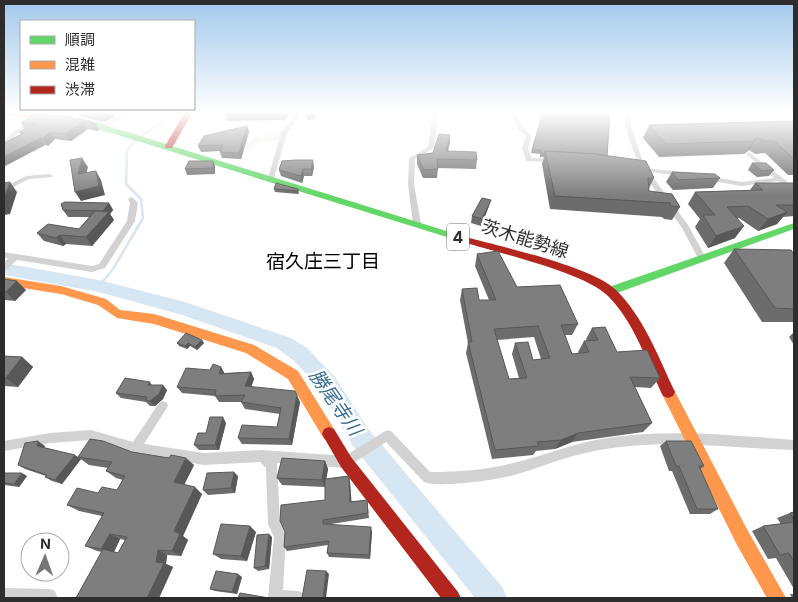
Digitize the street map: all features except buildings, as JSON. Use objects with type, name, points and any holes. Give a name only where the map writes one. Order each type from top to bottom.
[{"type":"main road","name":"茨木能勢線","points":[[148,140],[577,274],[610,291],[629,316],[743,539],[777,598]]},
{"type":"main road","points":[[169,146],[173,140]]},
{"type":"main road","points":[[610,291],[794,226]]},
{"type":"main road","points":[[4,282],[61,290],[102,302],[117,314],[154,318],[250,350],[267,358],[293,375],[346,462],[452,598]]},
{"type":"street","points":[[271,178],[282,140]]},
{"type":"street","points":[[417,224],[411,184],[412,158],[431,148],[432,140]]},
{"type":"street","points":[[527,140],[524,148],[528,160],[560,161]]},
{"type":"street","points":[[633,140],[644,170],[685,227],[702,258]]},
{"type":"street","points":[[749,154],[767,170],[791,184],[794,191]]},
{"type":"street","points":[[633,168],[691,176]]},
{"type":"street","points":[[4,190],[35,175],[50,176]]},
{"type":"street","points":[[699,176],[742,184],[781,179]]},
{"type":"street","points":[[4,255],[92,269],[102,266],[132,221],[134,203],[131,199]]},
{"type":"street","points":[[4,267],[16,256]]},
{"type":"street","points":[[135,448],[162,406]]},
{"type":"street","points":[[4,447],[50,438],[91,435],[135,448],[204,459],[262,456],[346,462],[387,435],[428,478],[472,477],[501,472],[600,444],[638,439],[691,439],[794,444]]},
{"type":"street","points":[[262,456],[272,465],[274,524],[280,536],[275,597],[298,598]]},
{"type":"street","points":[[4,595],[50,596]]},
{"type":"shaded area","points":[[279,140],[262,142],[247,150],[246,144],[252,141]]},
{"type":"waterway","points":[[99,286],[113,269],[143,218],[141,199],[126,184],[127,151],[136,140]]},
{"type":"waterway","name":"勝尾寺川","points":[[4,269],[99,286],[185,309],[284,343],[300,354],[327,382],[361,438],[493,598]]},
{"type":"traffic: fast","points":[[144,140],[466,240]]},
{"type":"traffic: fast","points":[[610,291],[794,226]]},
{"type":"traffic: slow","points":[[4,281],[61,290],[102,302],[117,314],[154,319],[250,349],[293,375],[329,434]]},
{"type":"traffic: slow","points":[[668,392],[743,539],[777,598]]},
{"type":"traffic: jam","points":[[169,146],[172,140]]},
{"type":"traffic: jam","points":[[466,240],[564,269],[600,284],[611,292],[636,326],[668,392]]},
{"type":"traffic: jam","points":[[329,434],[346,462],[452,598]]},
{"type":"district","name":"宿久庄三丁目","points":[[323,261]]}]
